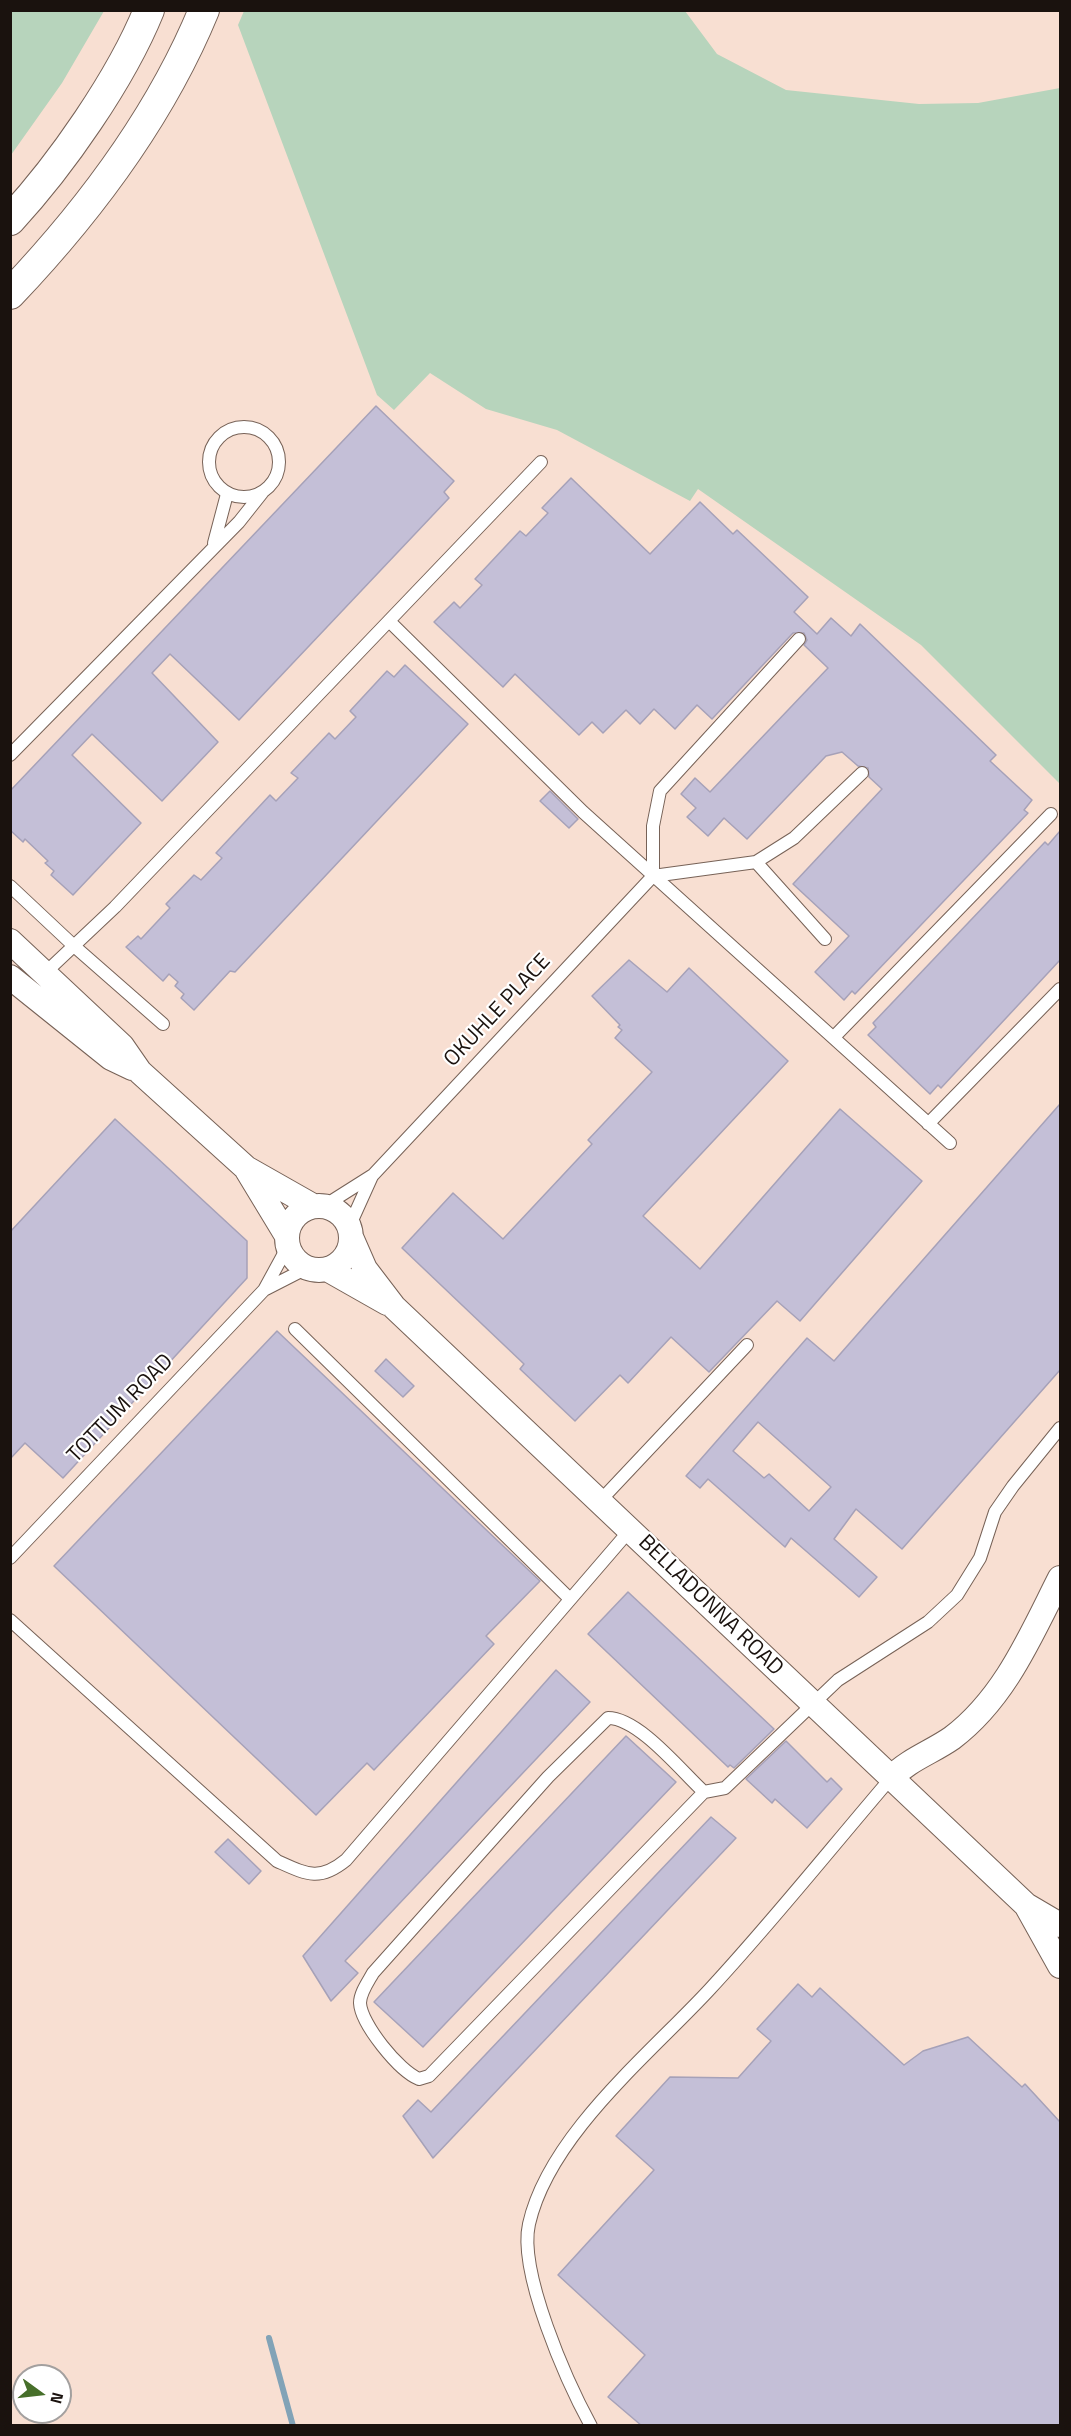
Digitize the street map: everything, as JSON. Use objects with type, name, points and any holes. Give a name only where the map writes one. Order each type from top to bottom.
[{"type":"street","points":[[10,220],[62,157],[91,114],[149,10]]},
{"type":"street","points":[[10,294],[54,248],[130,148],[172,77],[204,10]]},
{"type":"street","name":"BELLADONNA ROAD","points":[[10,941],[122,1046],[140,1072],[246,1168],[343,1217],[365,1269],[394,1307],[1026,1905],[1060,1924]]},
{"type":"street","name":"BELLADONNA ROAD","points":[[10,977],[111,1058],[140,1072]]},
{"type":"street","name":"BELLADONNA ROAD","points":[[246,1168],[298,1263],[317,1268],[394,1307]]},
{"type":"street","points":[[287,1241],[295,1217],[319,1206]]},
{"type":"street","points":[[317,1268],[344,1257],[350,1232]]},
{"type":"street","points":[[891,1778],[899,1769],[953,1737],[1004,1685],[1060,1578]]},
{"type":"street","name":"BELLADONNA ROAD","points":[[1026,1905],[1060,1966]]},
{"type":"lane","points":[[10,755],[214,544],[239,522],[262,494],[277,475],[280,463],[278,451],[263,432],[240,427],[220,436],[209,456],[212,478],[227,494],[250,498],[262,494]]},
{"type":"lane","points":[[45,973],[115,908],[541,462]]},
{"type":"lane","points":[[214,544],[227,494]]},
{"type":"lane","points":[[389,621],[653,876],[950,1143]]},
{"type":"lane","points":[[653,876],[653,826],[660,790],[799,639]]},
{"type":"lane","points":[[653,876],[756,862],[794,838],[862,773]]},
{"type":"lane","points":[[834,1037],[1051,814]]},
{"type":"lane","points":[[756,862],[825,939]]},
{"type":"lane","name":"OKUHLE PLACE","points":[[319,1206],[373,1175],[653,876]]},
{"type":"lane","points":[[10,886],[163,1024]]},
{"type":"lane","points":[[928,1124],[1060,989]]},
{"type":"lane","name":"OKUHLE PLACE","points":[[350,1232],[373,1175]]},
{"type":"lane","name":"TOTTUM ROAD","points":[[10,1558],[264,1290],[287,1241]]},
{"type":"lane","name":"TOTTUM ROAD","points":[[264,1290],[317,1268]]},
{"type":"lane","points":[[295,1329],[570,1599]]},
{"type":"lane","points":[[600,1501],[747,1345]]},
{"type":"lane","points":[[704,1792],[640,1731],[625,1722],[609,1718],[548,1777],[369,1979],[360,2000],[362,2016],[401,2068],[419,2079],[429,2076],[704,1792],[724,1788],[838,1680],[928,1622],[957,1595],[980,1558],[995,1512],[1060,1428]]},
{"type":"lane","points":[[10,1620],[277,1861],[304,1873],[320,1875],[333,1871],[346,1860],[630,1530]]},
{"type":"lane","points":[[591,2426],[570,2389],[540,2307],[529,2253],[528,2226],[538,2195],[570,2135],[711,1988],[891,1778]]},
{"type":"green space","points":[[11,10],[104,11],[62,83],[11,155]]},
{"type":"green space","points":[[244,11],[685,11],[717,54],[786,90],[919,104],[978,103],[1060,88],[1060,784],[921,645],[698,489],[690,501],[557,430],[486,409],[430,373],[394,410],[377,395],[238,25]]},
{"type":"building","points":[[376,406],[454,481],[444,492],[449,498],[239,720],[170,654],[152,673],[218,742],[162,801],[92,734],[72,755],[141,823],[73,895],[51,875],[54,871],[45,863],[48,861],[25,839],[23,842],[10,830],[10,791]]},
{"type":"building","points":[[571,478],[650,554],[700,502],[733,534],[737,530],[808,597],[794,612],[817,634],[831,618],[851,636],[860,624],[996,755],[990,761],[1032,800],[1024,810],[1028,813],[855,994],[852,991],[844,1000],[815,972],[849,936],[793,884],[882,789],[869,777],[868,768],[858,766],[842,752],[826,756],[747,839],[724,818],[708,836],[687,817],[696,808],[681,794],[695,778],[710,792],[828,668],[804,645],[807,640],[804,633],[793,633],[712,719],[697,705],[675,729],[654,709],[640,724],[626,710],[603,733],[592,722],[579,735],[515,674],[503,687],[434,622],[454,602],[460,608],[482,585],[475,579],[520,531],[526,536],[548,513],[542,508]]},
{"type":"building","points":[[405,665],[468,724],[235,972],[230,971],[194,1010],[181,998],[184,994],[175,986],[178,982],[169,974],[163,981],[126,947],[138,936],[141,939],[170,908],[166,904],[194,875],[201,880],[222,858],[216,853],[270,795],[276,801],[298,778],[291,773],[329,733],[335,739],[356,717],[350,711],[387,671],[394,677]]},
{"type":"building","points":[[550,791],[578,819],[569,828],[540,801]]},
{"type":"building","points":[[1060,831],[1060,960],[941,1088],[938,1085],[930,1094],[868,1035],[876,1027],[873,1023],[1045,842],[1048,845]]},
{"type":"building","points":[[629,960],[667,992],[689,968],[788,1061],[643,1216],[700,1269],[840,1109],[922,1181],[800,1321],[777,1301],[709,1372],[671,1337],[628,1383],[620,1375],[575,1421],[520,1369],[524,1364],[402,1248],[453,1193],[503,1239],[592,1144],[588,1140],[652,1072],[615,1038],[622,1030],[618,1027],[620,1025],[592,996]]},
{"type":"building","points":[[1060,1104],[1060,1370],[902,1549],[856,1509],[834,1539],[877,1577],[859,1597],[791,1538],[785,1547],[708,1479],[700,1488],[686,1476],[807,1338],[834,1361]],"holes":[[[758,1422],[831,1487],[809,1511],[769,1474],[764,1478],[733,1451]]]},
{"type":"building","points":[[115,1119],[247,1241],[247,1278],[63,1478],[25,1443],[10,1459],[10,1232]]},
{"type":"building","points":[[277,1331],[540,1581],[486,1636],[494,1644],[374,1770],[367,1763],[316,1815],[54,1566]]},
{"type":"building","points":[[386,1359],[414,1386],[403,1397],[375,1371]]},
{"type":"building","points":[[628,1592],[774,1729],[734,1768],[730,1765],[728,1767],[588,1634]]},
{"type":"building","points":[[556,1670],[590,1702],[345,1961],[358,1973],[331,2001],[303,1956]]},
{"type":"building","points":[[626,1736],[676,1782],[423,2047],[374,2002]]},
{"type":"building","points":[[786,1741],[827,1782],[831,1778],[842,1789],[807,1828],[775,1799],[772,1803],[746,1779]]},
{"type":"building","points":[[711,1817],[736,1838],[433,2158],[403,2116],[418,2100],[431,2112]]},
{"type":"building","points":[[228,1839],[261,1871],[249,1884],[215,1852]]},
{"type":"building","points":[[798,1984],[812,1997],[820,1988],[904,2065],[923,2051],[968,2037],[1022,2087],[1025,2084],[1060,2122],[1060,2426],[642,2426],[608,2397],[645,2355],[558,2275],[654,2170],[616,2136],[670,2077],[738,2078],[771,2041],[757,2029]]},
{"type":"waterway","points":[[269,2338],[293,2426]]}]
